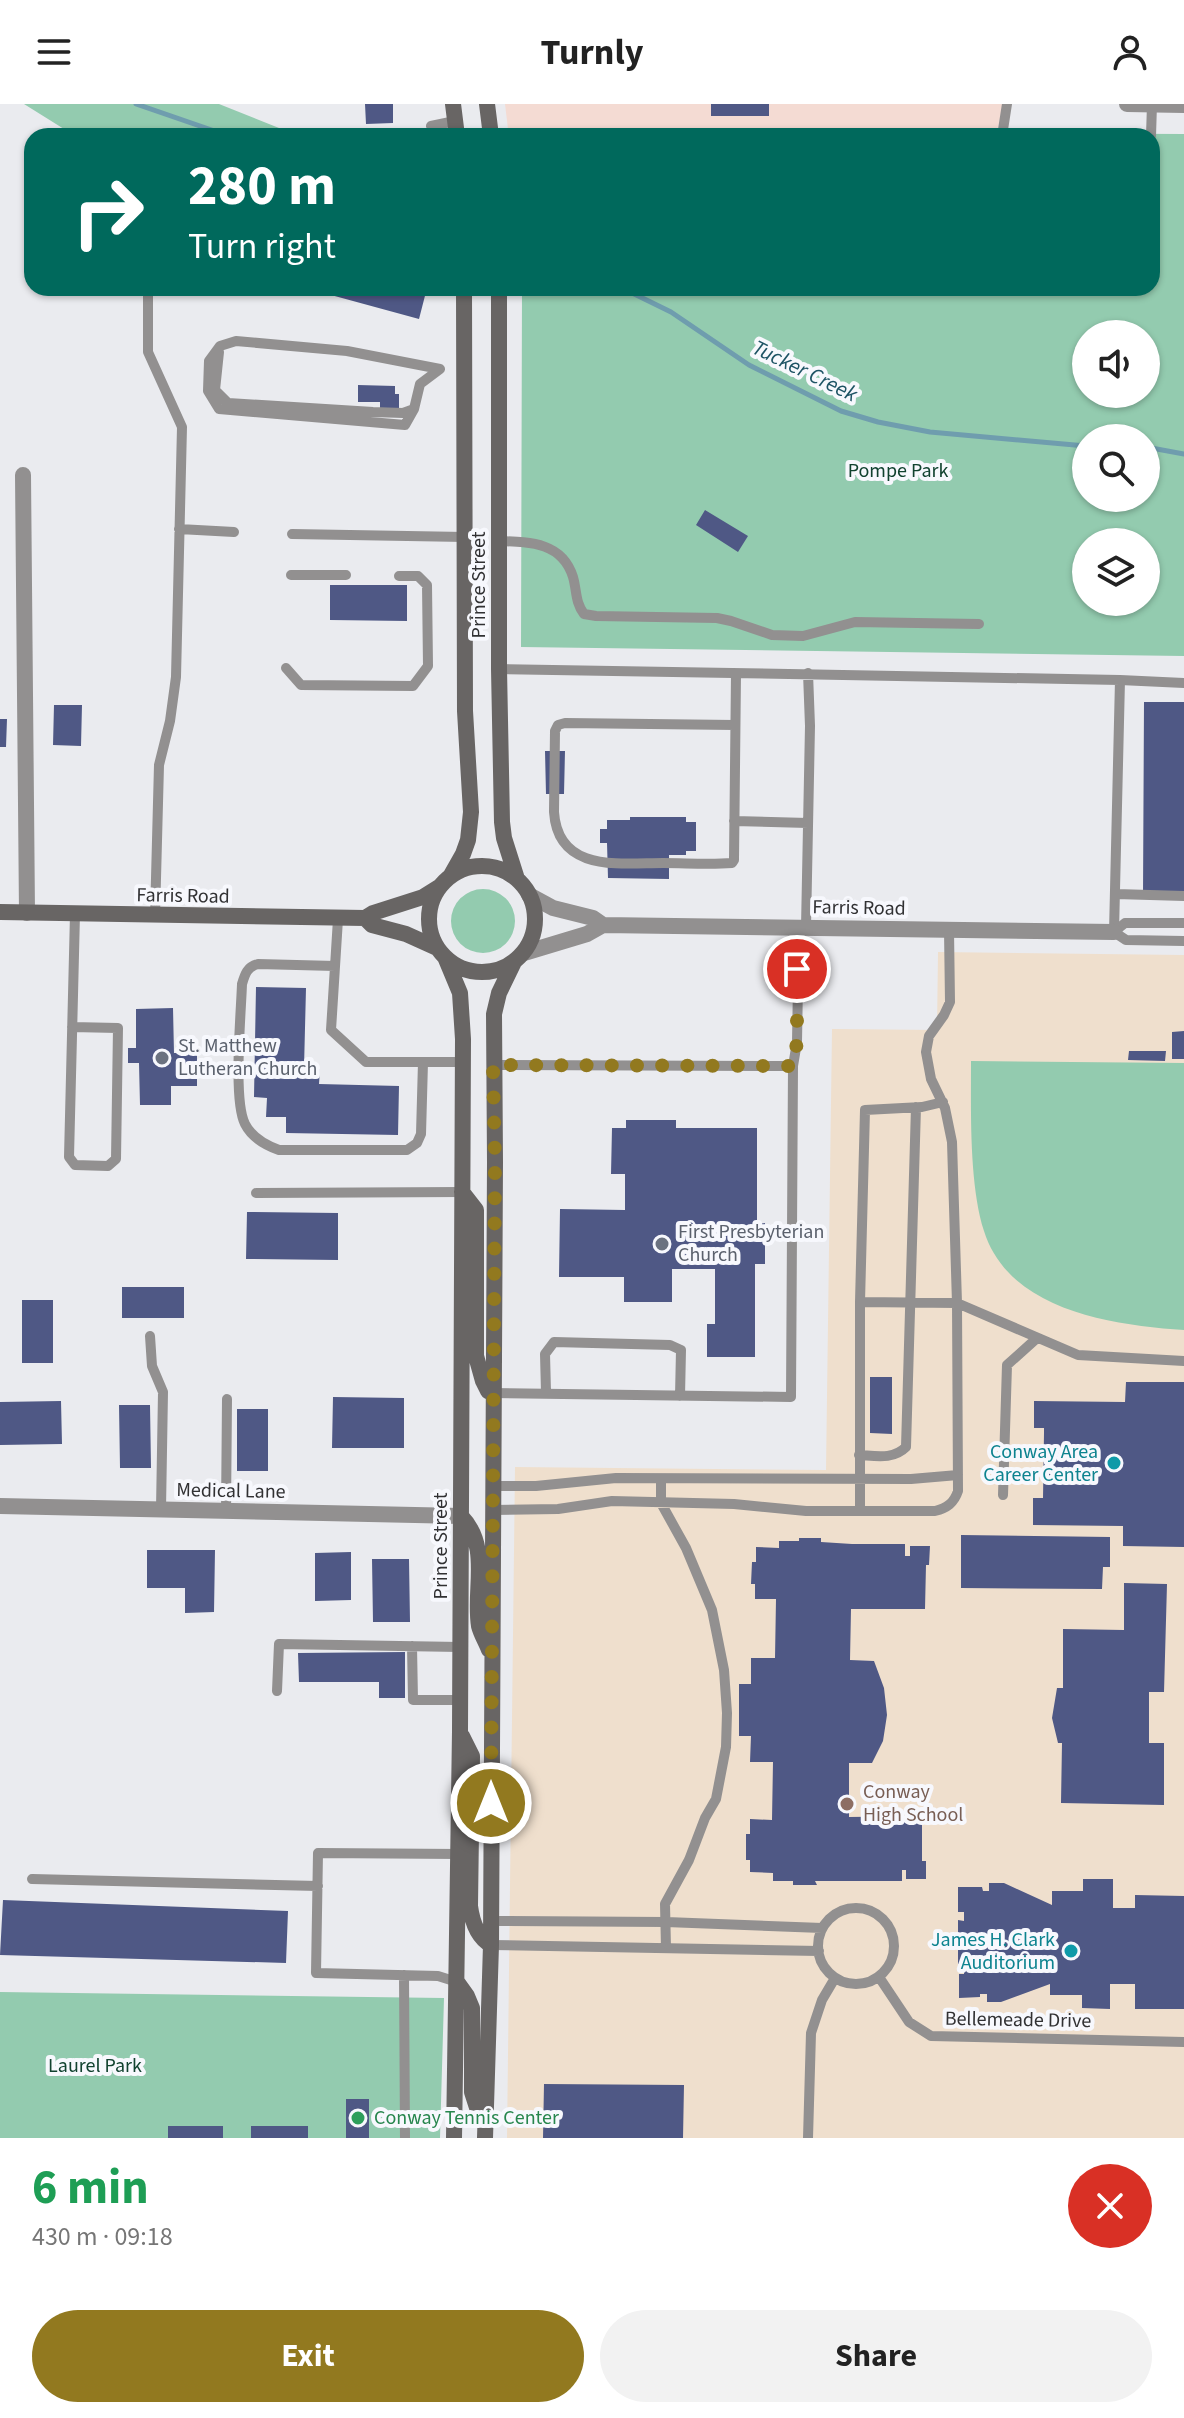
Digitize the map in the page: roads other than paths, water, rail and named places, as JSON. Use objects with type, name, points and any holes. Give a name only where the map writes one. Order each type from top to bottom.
[{"type":"main road","points":[[487,104],[490,128]]},
{"type":"main road","name":"Prince Street","points":[[445,882],[463,854],[471,812],[465,711],[464,296]]},
{"type":"main road","name":"Prince Street","points":[[499,296],[502,822],[517,879]]},
{"type":"main road","points":[[485,2136],[491,1945],[494,1014],[499,993],[529,945],[535,928],[535,909],[517,879],[504,870],[483,865],[463,869],[445,882],[434,895],[429,914],[431,934],[441,953],[461,969],[482,973],[503,969],[519,957]]},
{"type":"main road","name":"Farris Road","points":[[0,912],[365,918],[423,897],[445,882]]},
{"type":"main road","name":"Farris Road","points":[[365,918],[372,925],[406,934],[441,953]]},
{"type":"main road","name":"Prince Street","points":[[441,953],[460,993],[462,1062],[460,1731],[454,2138]]},
{"type":"main road","points":[[462,1192],[476,1210],[476,1356],[483,1381],[492,1393]]},
{"type":"main road","points":[[461,1516],[470,1525],[476,1539],[479,1628],[491,1655]]},
{"type":"main road","points":[[460,1731],[472,1756],[472,1921],[482,1938],[491,1945]]},
{"type":"main road","points":[[457,1982],[471,2003],[472,2092],[485,2136]]},
{"type":"street","points":[[1127,104],[1184,105]]},
{"type":"street","points":[[23,475],[27,913]]},
{"type":"street","name":"Farris Road","points":[[529,895],[553,908],[593,918],[603,925]]},
{"type":"street","name":"Farris Road","points":[[519,957],[587,934],[603,925],[1114,932]]},
{"type":"street","name":"Medical Lane","points":[[0,1506],[461,1516]]},
{"type":"lane","points":[[1003,128],[1007,104]]},
{"type":"lane","points":[[1151,128],[1152,104]]},
{"type":"lane","points":[[431,126],[455,120]]},
{"type":"lane","points":[[148,296],[148,352],[182,427],[176,677],[170,721],[159,765],[155,916]]},
{"type":"lane","points":[[236,341],[347,351],[440,369],[420,384],[414,409],[405,425],[219,409],[208,391],[209,361],[220,346],[236,341]]},
{"type":"lane","points":[[179,529],[234,532]]},
{"type":"lane","points":[[292,534],[465,537]]},
{"type":"lane","points":[[498,541],[543,544],[556,551],[574,578],[578,606],[584,614],[717,618],[772,635],[803,636],[855,622],[979,624]]},
{"type":"lane","points":[[291,575],[346,575]]},
{"type":"lane","points":[[286,668],[301,685],[413,686],[428,666],[427,585],[418,576],[399,576]]},
{"type":"lane","points":[[499,669],[1184,683]]},
{"type":"lane","points":[[492,1393],[791,1396],[793,1066],[797,1042],[808,823],[808,673]]},
{"type":"lane","points":[[735,725],[558,725],[555,729],[556,824],[565,842],[577,855],[601,863],[731,864],[734,860],[736,674]]},
{"type":"lane","points":[[1114,932],[1120,680]]},
{"type":"lane","points":[[734,821],[808,823]]},
{"type":"lane","points":[[1116,894],[1184,896]]},
{"type":"lane","points":[[72,1027],[118,1028],[116,1159],[108,1166],[75,1165],[69,1157],[72,1027],[75,914]]},
{"type":"lane","points":[[338,919],[331,1030],[366,1062],[462,1062]]},
{"type":"lane","points":[[1114,932],[1125,923],[1184,923]]},
{"type":"lane","points":[[492,1510],[558,1509],[606,1501],[734,1504],[806,1511],[935,1511],[955,1499],[958,1475],[957,1303],[952,1142],[943,1102],[931,1079],[926,1052],[929,1036],[950,1002],[949,930]]},
{"type":"lane","points":[[1114,932],[1126,940],[1184,941]]},
{"type":"lane","points":[[335,966],[258,964],[246,971],[242,984],[239,1101],[244,1123],[253,1135],[263,1145],[279,1150],[407,1150],[417,1143],[421,1134],[423,1062]]},
{"type":"lane","points":[[493,1065],[793,1066]]},
{"type":"lane","points":[[860,1511],[860,1302],[865,1110],[943,1102]]},
{"type":"lane","points":[[859,1455],[886,1457],[906,1447],[916,1107]]},
{"type":"lane","points":[[256,1193],[462,1192]]},
{"type":"lane","points":[[860,1302],[957,1303],[1078,1355],[1184,1361]]},
{"type":"lane","points":[[150,1336],[152,1366],[163,1392],[161,1509]]},
{"type":"lane","points":[[1003,1495],[1007,1365],[1036,1339]]},
{"type":"lane","points":[[546,1392],[545,1354],[554,1342],[670,1345],[681,1350],[680,1396]]},
{"type":"lane","points":[[226,1511],[227,1399]]},
{"type":"lane","points":[[492,1486],[534,1486],[616,1478],[911,1479],[958,1475]]},
{"type":"lane","points":[[661,1479],[661,1503],[686,1548],[712,1610],[724,1670],[727,1713],[726,1747],[716,1799],[665,1904],[666,1948]]},
{"type":"lane","points":[[277,1691],[279,1644],[460,1647]]},
{"type":"lane","points":[[412,1646],[413,1700],[460,1700]]},
{"type":"lane","points":[[457,1982],[438,1976],[316,1973],[318,1853],[459,1854]]},
{"type":"lane","points":[[32,1879],[318,1886]]},
{"type":"lane","points":[[866,1909],[887,1924],[894,1949],[891,1962],[879,1977],[861,1985],[848,1984],[835,1978],[826,1971],[820,1960],[819,1936],[822,1928],[842,1910],[866,1909]]},
{"type":"lane","points":[[491,1921],[666,1922],[822,1928]]},
{"type":"lane","points":[[491,1945],[819,1951]]},
{"type":"lane","points":[[404,1975],[405,2138]]},
{"type":"lane","name":"Bellemeade Drive","points":[[879,1977],[909,2022],[931,2036],[1184,2042]]},
{"type":"lane","points":[[808,2138],[811,2033],[822,2000],[835,1978]]},
{"type":"waterway","name":"Tucker Creek","points":[[136,104],[206,128]]},
{"type":"waterway","name":"Tucker Creek","points":[[638,296],[671,312],[749,365],[841,411],[930,432],[1072,445]]},
{"type":"waterway","name":"Tucker Creek","points":[[1160,450],[1184,454]]},
{"type":"place","name":"St. Matthew Lutheran Church","points":[[162,1058]]},
{"type":"place","name":"First Presbyterian Church","points":[[662,1244]]},
{"type":"place","name":"Conway Area Career Center","points":[[1114,1463]]},
{"type":"place","name":"Conway High School","points":[[847,1804]]},
{"type":"place","name":"James H. Clark Auditorium","points":[[1071,1951]]},
{"type":"place","name":"Conway Tennis Center","points":[[358,2118]]},
{"type":"park label","name":"Pompe Park","points":[[898,471]]},
{"type":"park label","name":"Laurel Park","points":[[95,2066]]}]
